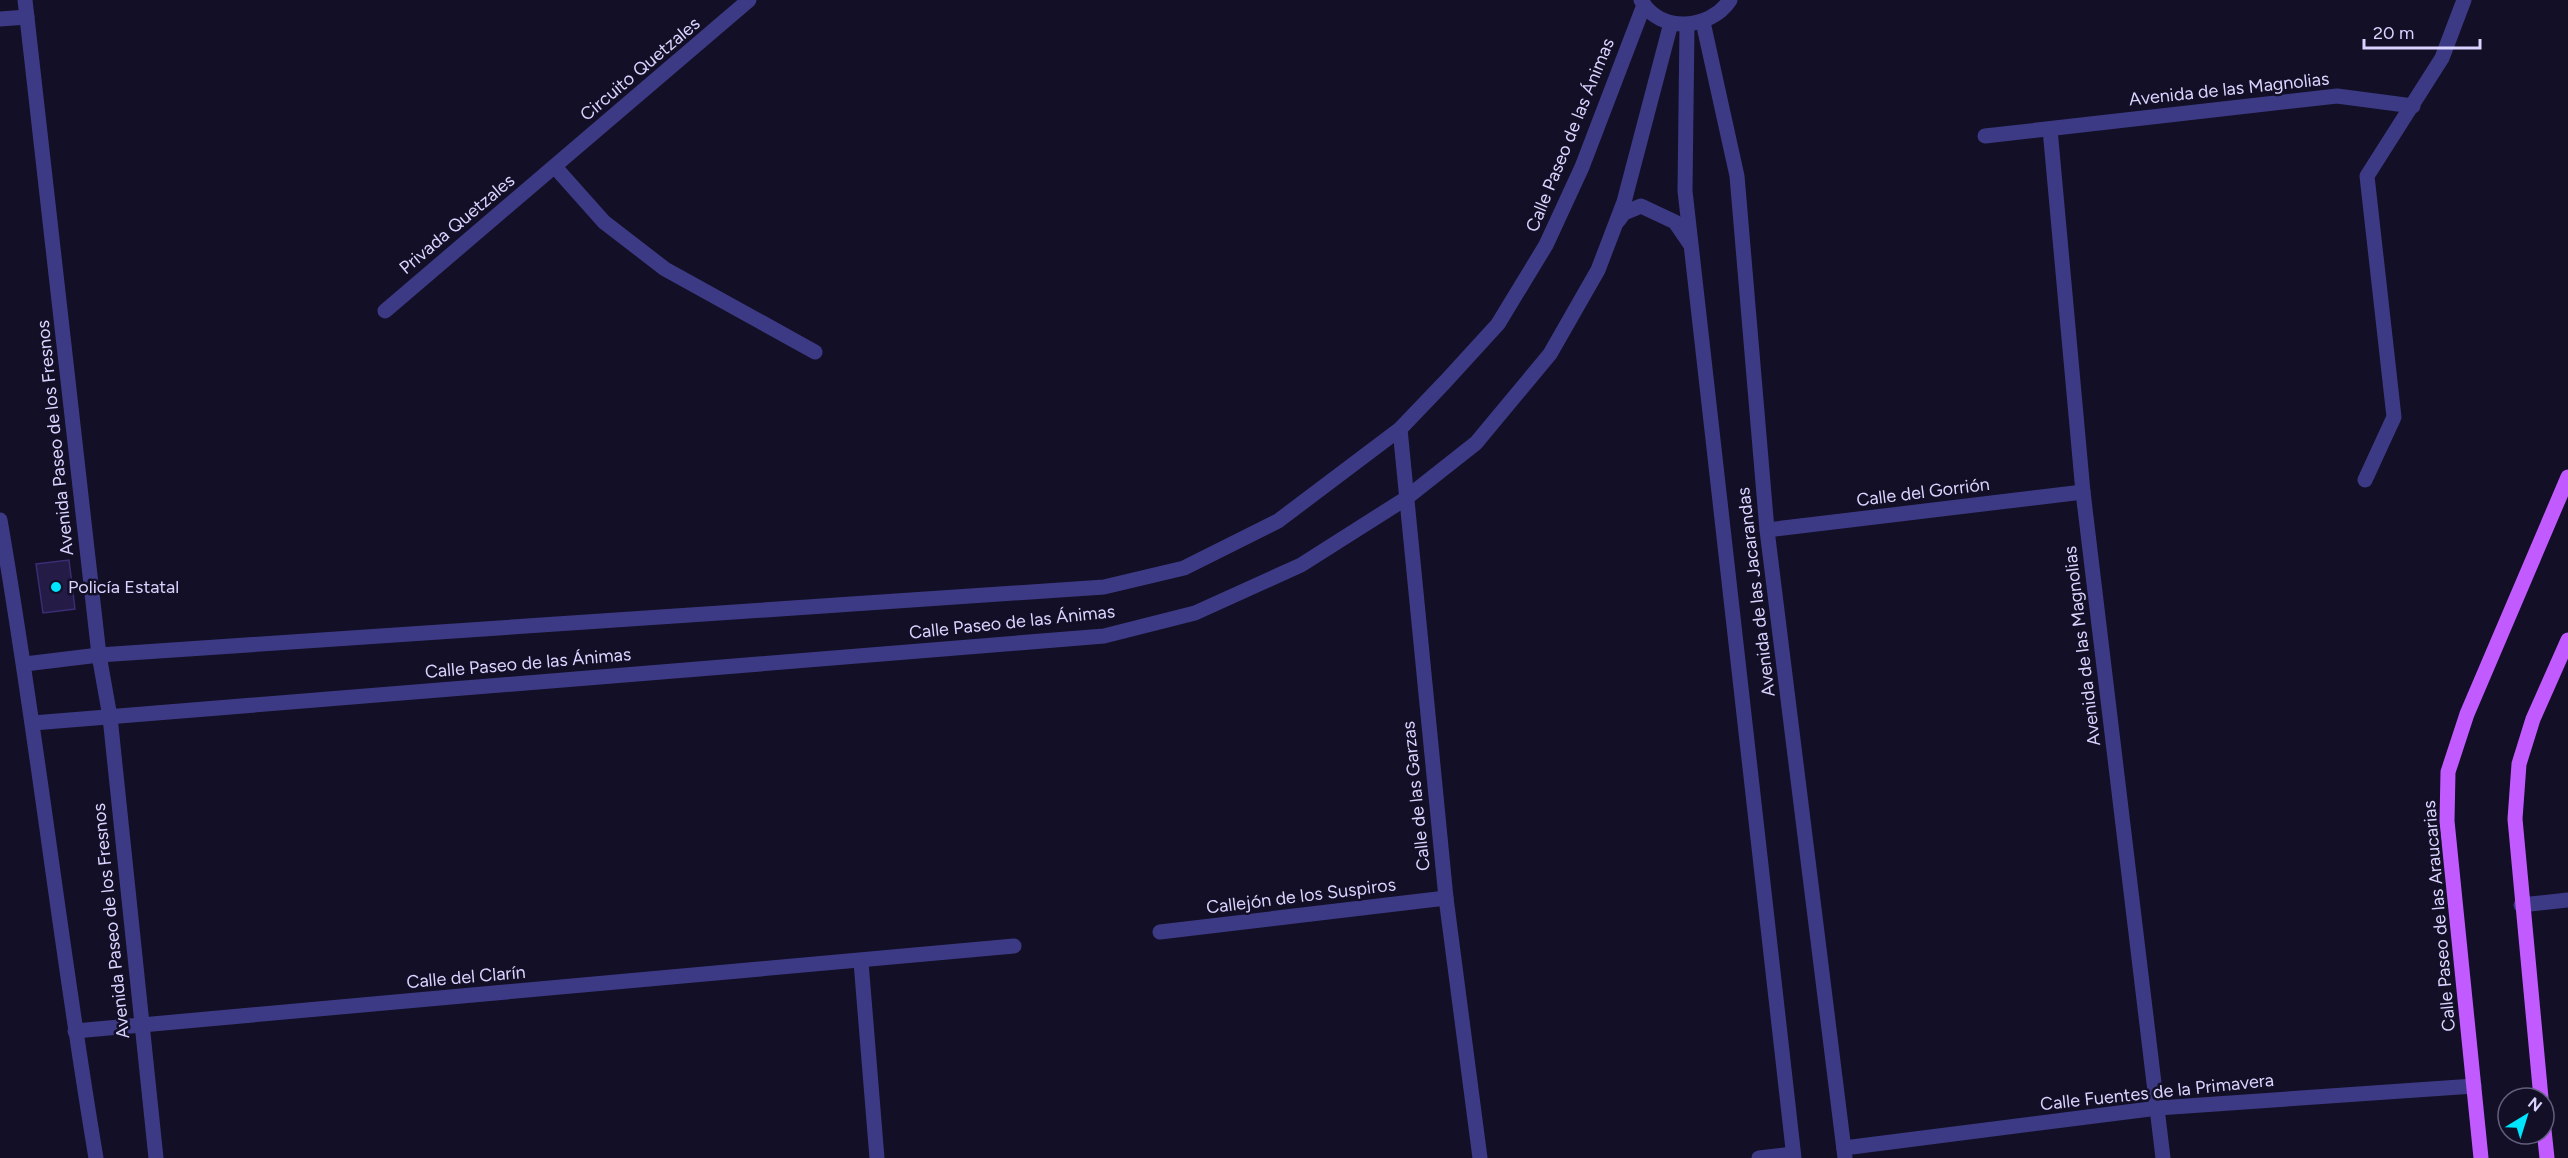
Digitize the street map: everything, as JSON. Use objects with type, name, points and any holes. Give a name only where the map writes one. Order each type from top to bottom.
[{"type":"main road","name":"Calle Paseo de las Araucarias","points":[[2481,1158],[2446,821],[2448,772],[2467,714],[2568,477]]},
{"type":"main road","points":[[2540,1086],[2521,905],[2516,819],[2519,764],[2533,719],[2568,640]]},
{"type":"street","name":"Avenida Paseo de los Fresnos","points":[[25,0],[99,655],[110,717],[156,1158]]},
{"type":"street","name":"Circuito Quetzales","points":[[555,167],[749,0]]},
{"type":"street","points":[[1642,3],[1656,16],[1671,23],[1687,25],[1703,22],[1717,14],[1730,0]]},
{"type":"street","points":[[2365,480],[2394,417],[2367,176],[2442,58],[2464,0]]},
{"type":"street","name":"Calle Paseo de las Ánimas","points":[[25,664],[99,655],[1104,587],[1184,568],[1278,521],[1400,429],[1498,324],[1546,245],[1582,167],[1642,3]]},
{"type":"street","points":[[0,19],[27,17]]},
{"type":"street","name":"Avenida de las Jacarandas","points":[[1703,22],[1737,176],[1767,530],[1845,1153]]},
{"type":"street","name":"Calle Paseo de las Ánimas","points":[[33,723],[1104,636],[1195,613],[1301,565],[1405,500],[1476,443],[1550,354],[1598,270],[1624,202],[1671,23]]},
{"type":"street","name":"Avenida de las Jacarandas","points":[[1687,25],[1685,191],[1793,1156]]},
{"type":"street","name":"Avenida de las Magnolias","points":[[1985,136],[2337,96],[2413,106]]},
{"type":"street","name":"Avenida de las Magnolias","points":[[2050,129],[2083,492],[2163,1158]]},
{"type":"street","points":[[555,167],[604,222],[665,269],[815,352]]},
{"type":"street","name":"Privada Quetzales","points":[[385,311],[555,167]]},
{"type":"street","points":[[1615,226],[1624,213],[1641,206],[1675,222],[1692,248]]},
{"type":"street","name":"Calle de las Garzas","points":[[1400,429],[1405,500],[1446,898],[1480,1158]]},
{"type":"street","name":"Calle del Gorrión","points":[[1767,530],[2083,492]]},
{"type":"street","points":[[0,520],[25,664],[75,1031],[96,1158]]},
{"type":"street","name":"Callejón de los Suspiros","points":[[1160,932],[1446,898]]},
{"type":"street","points":[[2521,905],[2568,900]]},
{"type":"street","name":"Calle del Clarín","points":[[75,1031],[861,962],[1014,946]]},
{"type":"street","points":[[861,962],[877,1158]]},
{"type":"street","name":"Calle Fuentes de la Primavera","points":[[1845,1153],[2158,1108],[2474,1086]]},
{"type":"street","points":[[1759,1158],[1793,1156]]},
{"type":"building","name":"Policía Estatal","points":[[69,560],[75,609],[43,613],[36,564]]},
{"type":"place","name":"Policía Estatal","points":[[56,587]]}]
